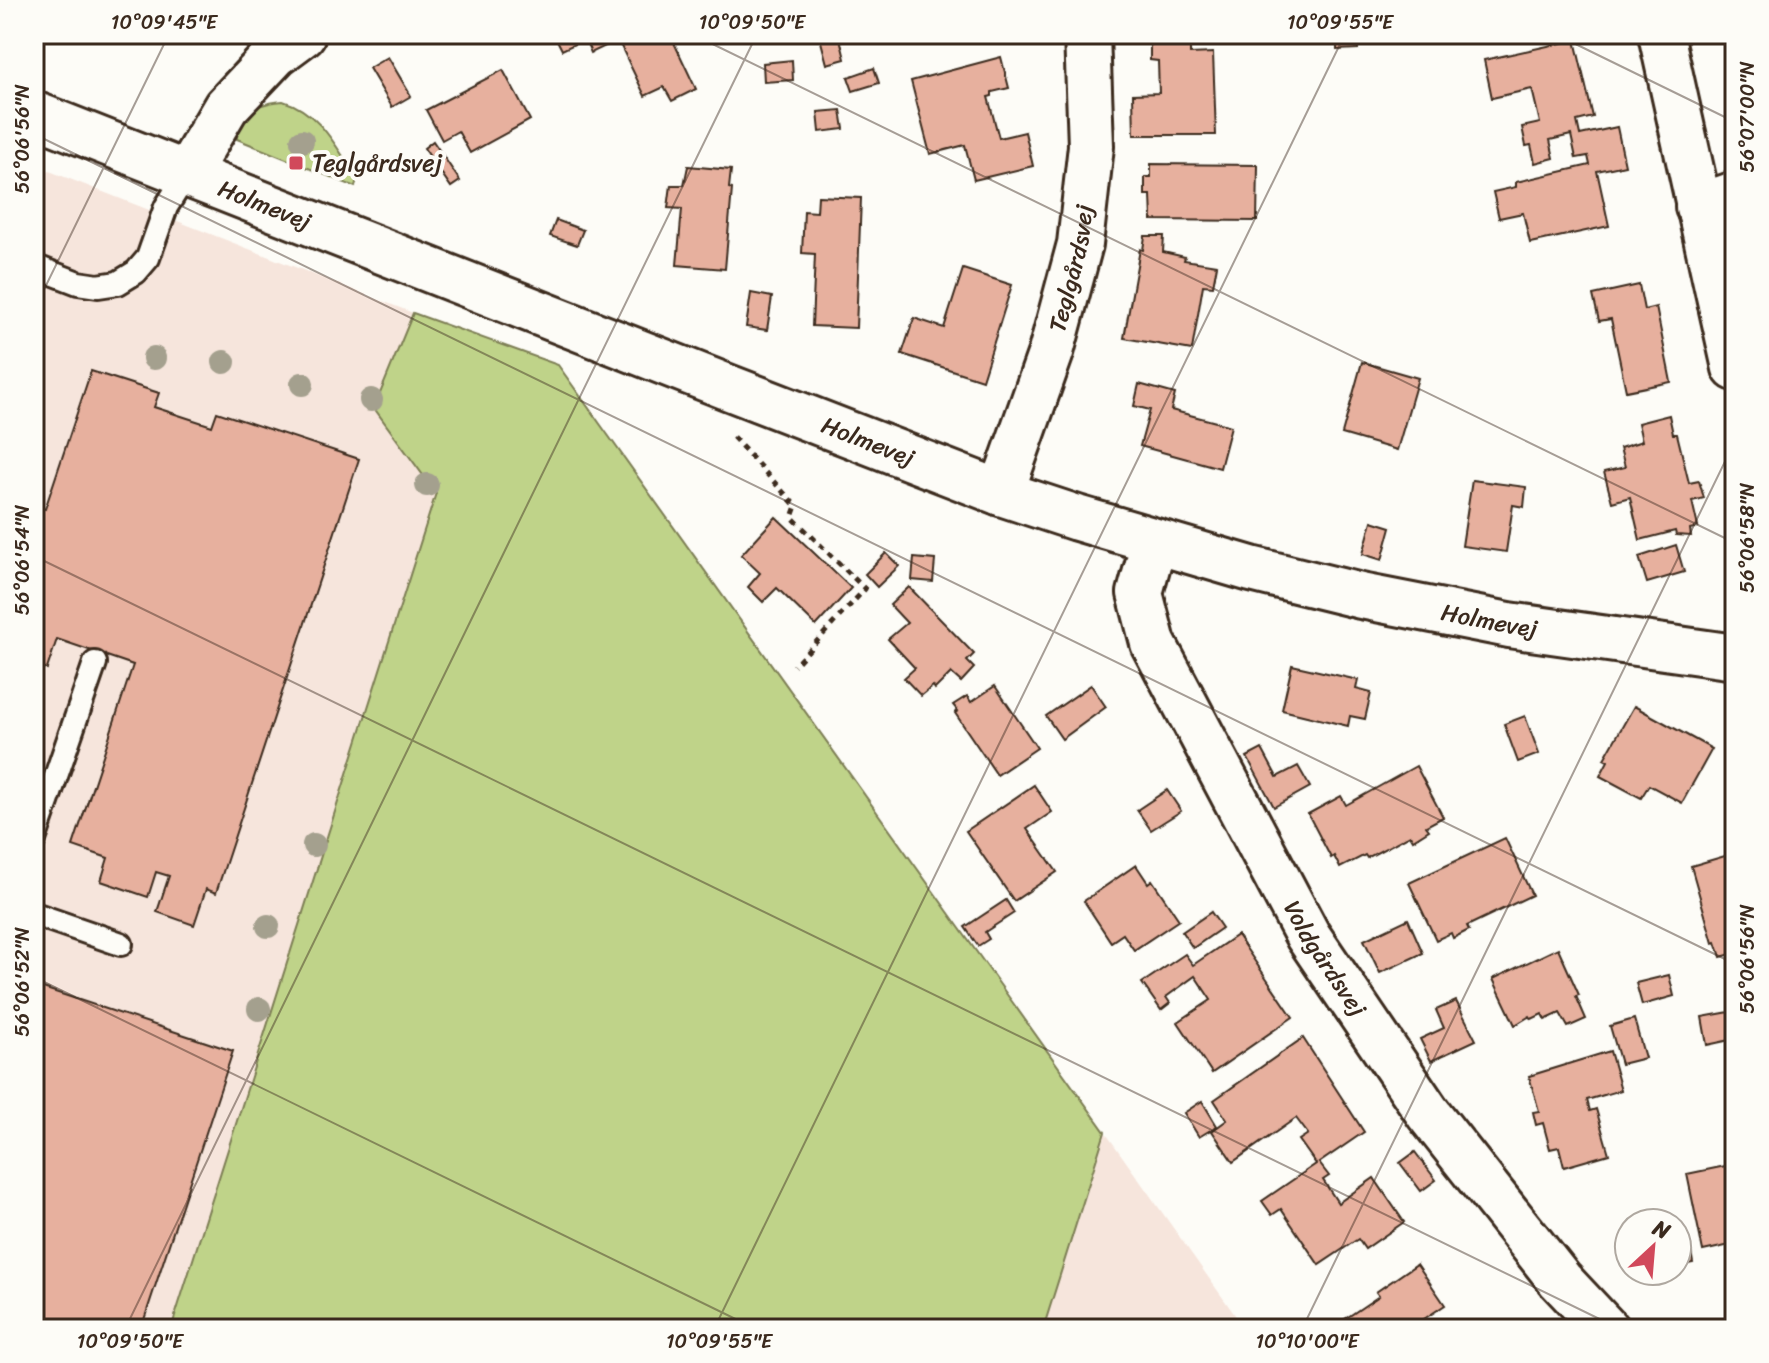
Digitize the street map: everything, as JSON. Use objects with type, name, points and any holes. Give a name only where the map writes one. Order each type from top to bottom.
[{"type":"street","points":[[186,175],[226,107],[276,54],[303,34]]},
{"type":"street","name":"Teglgårdsvej","points":[[1001,493],[1051,352],[1080,244],[1091,146],[1087,34]]},
{"type":"street","points":[[1661,34],[1716,201],[1735,368]]},
{"type":"street","name":"Holmevej","points":[[34,114],[1001,493],[1154,542],[1251,569],[1440,612],[1509,625],[1735,657]]},
{"type":"street","name":"Voldgårdsvej","points":[[1154,542],[1140,593],[1153,643],[1308,936],[1428,1113],[1560,1280],[1606,1329]]},
{"type":"lane","points":[[34,266],[78,283],[98,286],[118,283],[136,272],[148,258],[166,207],[186,175]]},
{"type":"lane","points":[[34,840],[95,663]]},
{"type":"lane","points":[[34,914],[121,944]]},
{"type":"path","points":[[730,434],[796,506],[792,517],[865,589],[794,666]]},
{"type":"shaded area","points":[[34,165],[413,313],[375,408],[436,493],[171,1329],[34,1329]]},
{"type":"shaded area","points":[[1105,1132],[1245,1329],[1043,1329]]},
{"type":"green space","points":[[283,101],[307,113],[326,132],[357,178],[355,187],[237,139],[240,122],[251,110]]},
{"type":"green space","points":[[413,313],[558,365],[1105,1132],[1043,1329],[171,1329],[436,493],[374,408]]},
{"type":"building","points":[[554,34],[670,34],[696,89],[672,101],[664,87],[645,96],[618,40],[591,53],[585,39],[562,50]]},
{"type":"building","points":[[819,34],[839,34],[845,59],[827,64]]},
{"type":"building","points":[[876,34],[912,34],[879,43]]},
{"type":"building","points":[[1337,34],[1358,34],[1358,49],[1337,50]]},
{"type":"building","points":[[1190,40],[1190,54],[1213,53],[1216,135],[1134,135],[1133,94],[1159,93],[1158,61],[1150,60],[1150,41]]},
{"type":"building","points":[[1575,40],[1593,117],[1577,121],[1580,135],[1617,127],[1625,165],[1597,171],[1609,226],[1530,243],[1523,213],[1499,218],[1493,192],[1516,187],[1516,182],[1590,165],[1588,156],[1576,158],[1571,135],[1550,140],[1554,158],[1535,163],[1531,145],[1526,146],[1522,127],[1540,123],[1532,89],[1492,98],[1484,60]]},
{"type":"building","points":[[388,57],[411,96],[392,107],[369,68]]},
{"type":"building","points":[[1001,57],[1009,88],[992,92],[992,96],[988,97],[999,138],[1025,132],[1033,166],[974,180],[965,145],[930,154],[911,81]]},
{"type":"building","points":[[792,60],[793,80],[764,82],[763,63]]},
{"type":"building","points":[[874,68],[879,83],[853,91],[848,77]]},
{"type":"building","points":[[503,70],[530,120],[470,153],[458,131],[442,140],[426,110]]},
{"type":"building","points":[[841,110],[844,129],[820,132],[818,112]]},
{"type":"building","points":[[433,141],[460,181],[451,187],[424,148]]},
{"type":"building","points":[[1151,164],[1258,165],[1257,221],[1152,220],[1151,195],[1145,195],[1145,177],[1151,177]]},
{"type":"building","points":[[688,166],[731,170],[725,269],[677,265],[682,209],[668,208],[671,185],[684,185]]},
{"type":"building","points":[[818,196],[861,198],[856,328],[812,326],[815,254],[802,253],[804,211],[817,212]]},
{"type":"building","points":[[556,220],[583,230],[577,245],[550,236]]},
{"type":"building","points":[[1145,236],[1164,236],[1163,252],[1185,257],[1184,260],[1217,265],[1213,286],[1203,285],[1192,350],[1124,338]]},
{"type":"building","points":[[963,269],[1012,285],[982,380],[902,354],[914,318],[944,328]]},
{"type":"building","points":[[1639,285],[1644,310],[1656,307],[1671,382],[1626,391],[1611,319],[1599,321],[1593,295]]},
{"type":"building","points":[[751,293],[772,297],[767,330],[746,327]]},
{"type":"building","points":[[1362,362],[1418,378],[1397,450],[1342,434]]},
{"type":"building","points":[[91,371],[159,393],[154,407],[212,426],[217,412],[359,459],[216,893],[206,889],[194,925],[157,912],[169,876],[156,872],[148,897],[101,881],[108,858],[73,846],[133,665],[57,639],[47,669],[34,665],[34,505],[45,509]]},
{"type":"building","points":[[1139,384],[1175,394],[1171,410],[1231,426],[1220,468],[1140,446],[1150,410],[1134,406]]},
{"type":"building","points":[[1669,415],[1689,483],[1699,481],[1704,498],[1692,501],[1698,527],[1690,529],[1691,536],[1676,535],[1675,531],[1640,540],[1630,497],[1612,502],[1604,472],[1625,467],[1620,448],[1642,441],[1638,423]]},
{"type":"building","points":[[1472,480],[1526,487],[1524,507],[1513,505],[1506,552],[1462,546]]},
{"type":"building","points":[[776,517],[851,588],[816,626],[777,588],[763,602],[748,587],[760,573],[741,555]]},
{"type":"building","points":[[1372,521],[1391,527],[1382,560],[1363,554]]},
{"type":"building","points":[[1676,545],[1684,572],[1647,583],[1639,557]]},
{"type":"building","points":[[886,553],[899,566],[877,587],[865,574]]},
{"type":"building","points":[[914,558],[935,560],[933,582],[912,580]]},
{"type":"building","points":[[909,587],[974,654],[967,661],[974,668],[961,682],[951,673],[935,689],[933,686],[921,696],[904,678],[915,668],[888,639],[907,623],[890,605]]},
{"type":"building","points":[[1292,665],[1358,680],[1356,689],[1371,693],[1365,719],[1350,716],[1348,726],[1282,710]]},
{"type":"building","points":[[1091,685],[1106,707],[1062,739],[1046,716]]},
{"type":"building","points":[[995,686],[1037,748],[997,775],[955,713],[958,711],[953,705],[967,696],[971,702]]},
{"type":"building","points":[[1634,706],[1712,749],[1682,803],[1649,785],[1641,798],[1600,776],[1608,761],[1604,759]]},
{"type":"building","points":[[1525,716],[1539,754],[1518,762],[1504,724]]},
{"type":"building","points":[[1262,749],[1277,777],[1298,766],[1310,787],[1274,807],[1247,757]]},
{"type":"building","points":[[1416,766],[1443,817],[1426,826],[1429,830],[1413,840],[1410,835],[1367,858],[1365,855],[1340,868],[1334,856],[1331,858],[1308,814],[1341,796],[1346,805]]},
{"type":"building","points":[[1034,785],[1052,812],[1027,829],[1057,872],[1014,901],[966,831]]},
{"type":"building","points":[[1167,790],[1181,811],[1151,830],[1137,810]]},
{"type":"building","points":[[1505,838],[1532,895],[1467,926],[1469,930],[1453,938],[1451,933],[1436,940],[1409,883]]},
{"type":"building","points":[[1735,853],[1735,953],[1721,957],[1716,942],[1713,943],[1691,866]]},
{"type":"building","points":[[1136,865],[1148,883],[1152,880],[1179,920],[1134,950],[1123,934],[1111,942],[1084,901]]},
{"type":"building","points":[[1006,900],[1014,913],[985,932],[989,939],[978,946],[965,927]]},
{"type":"building","points":[[1211,912],[1222,928],[1193,948],[1182,932]]},
{"type":"building","points":[[1408,919],[1423,953],[1380,973],[1364,940]]},
{"type":"building","points":[[1237,935],[1293,1017],[1212,1073],[1178,1022],[1211,1000],[1195,976],[1166,997],[1170,1003],[1161,1010],[1142,983],[1185,954],[1193,965]]},
{"type":"building","points":[[1558,948],[1586,1019],[1568,1027],[1560,1013],[1545,1020],[1542,1014],[1532,1019],[1530,1016],[1515,1025],[1493,979]]},
{"type":"building","points":[[1669,975],[1674,996],[1642,1005],[1636,983]]},
{"type":"building","points":[[34,985],[233,1051],[141,1329],[66,1329],[34,1318]]},
{"type":"building","points":[[1456,1001],[1476,1040],[1431,1061],[1420,1039],[1444,1028],[1436,1010]]},
{"type":"building","points":[[1735,1011],[1735,1039],[1707,1045],[1702,1017]]},
{"type":"building","points":[[1634,1019],[1645,1058],[1621,1064],[1610,1026]]},
{"type":"building","points":[[1303,1038],[1364,1132],[1319,1163],[1329,1176],[1323,1180],[1338,1203],[1374,1178],[1404,1222],[1365,1249],[1358,1239],[1319,1265],[1281,1209],[1272,1215],[1262,1201],[1316,1164],[1299,1140],[1308,1134],[1296,1118],[1233,1162],[1212,1131],[1227,1120],[1214,1100]]},
{"type":"building","points":[[1610,1051],[1621,1090],[1587,1100],[1590,1111],[1596,1109],[1609,1154],[1564,1167],[1559,1147],[1550,1149],[1543,1123],[1536,1125],[1533,1112],[1539,1111],[1529,1076]]},
{"type":"building","points":[[1202,1101],[1217,1126],[1199,1137],[1184,1113]]},
{"type":"building","points":[[1415,1152],[1436,1180],[1421,1191],[1400,1163]]},
{"type":"building","points":[[1735,1164],[1735,1244],[1703,1251],[1687,1174]]},
{"type":"building","points":[[1417,1264],[1445,1305],[1409,1329],[1334,1329],[1379,1296],[1376,1292]]},
{"type":"place","name":"Teglgårdsvej","points":[[296,163]]}]
